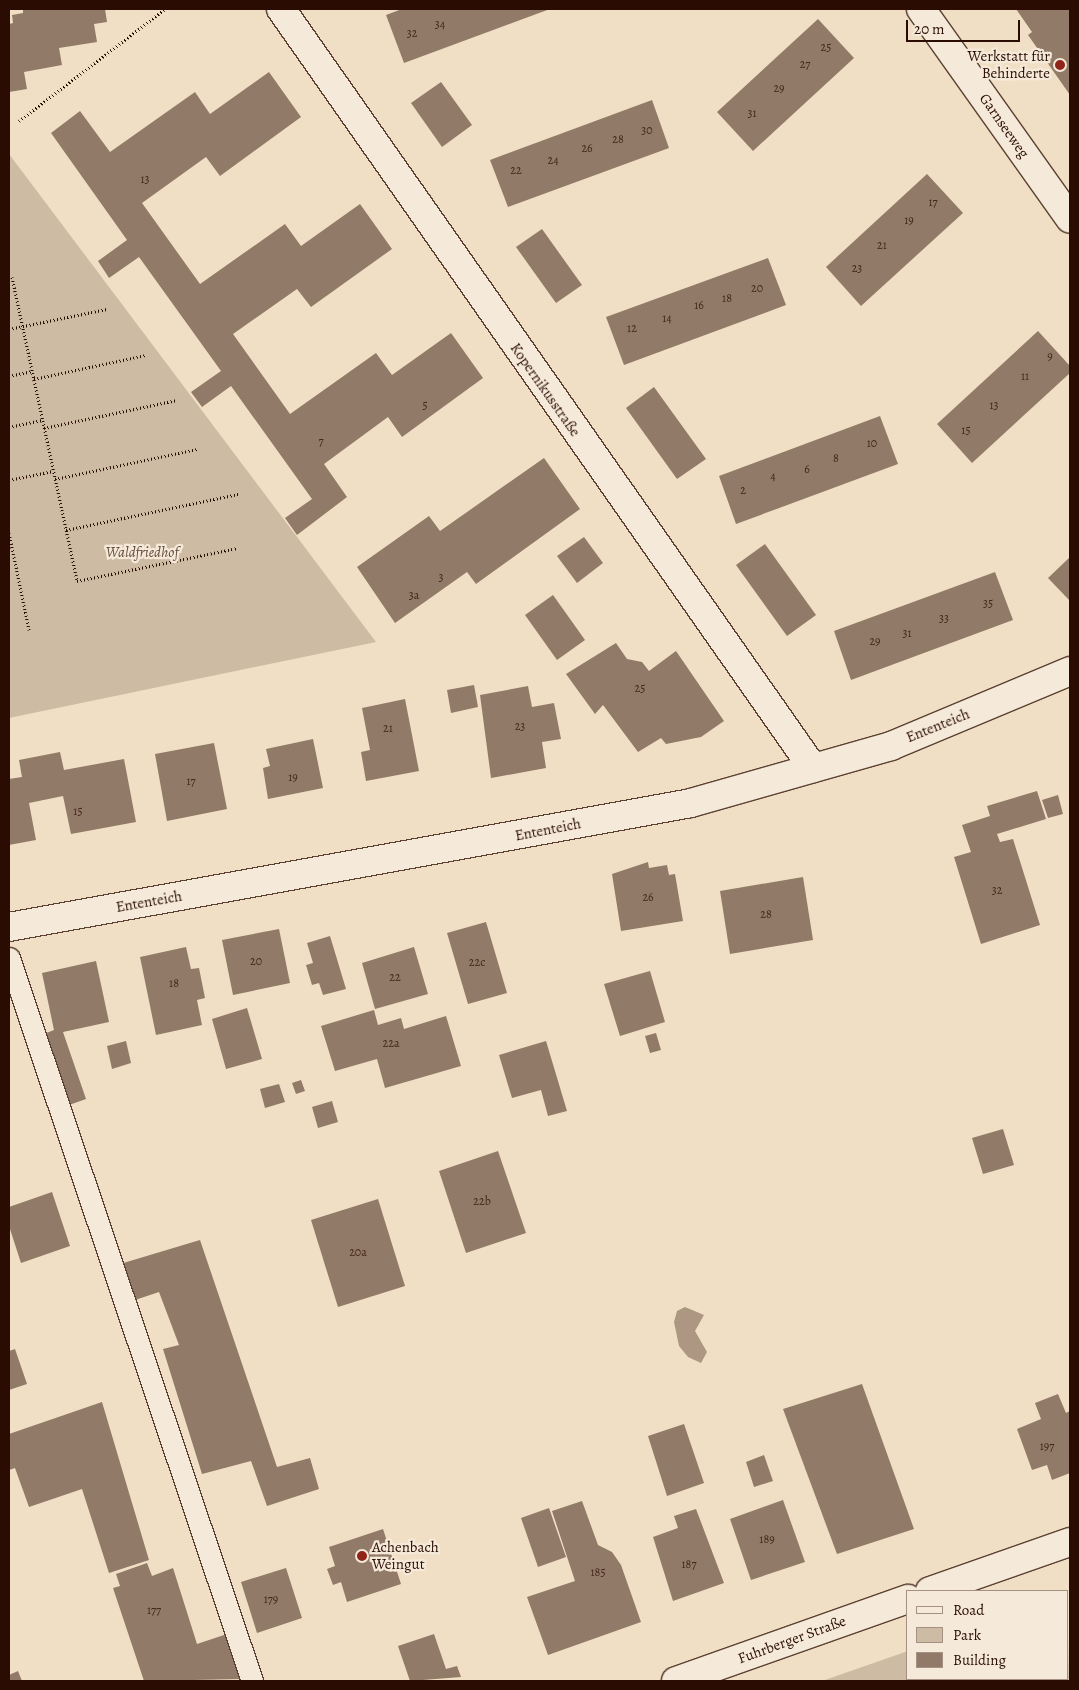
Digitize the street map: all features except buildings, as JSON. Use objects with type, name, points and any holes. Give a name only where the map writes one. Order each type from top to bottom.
[{"type":"street","name":"Kopernikusstraße","points":[[281,9],[813,768]]},
{"type":"street","name":"Garnseeweg","points":[[921,9],[1070,220]]},
{"type":"street","name":"Ententeich","points":[[9,927],[692,803],[891,746],[1070,671]]},
{"type":"street","points":[[933,1590],[1070,1542]]},
{"type":"street","name":"Fuhrberger Straße","points":[[676,1681],[906,1600]]},
{"type":"lane","points":[[9,958],[252,1681]]},
{"type":"path","points":[[19,121],[165,9]]},
{"type":"path","points":[[9,277],[12,277],[77,582],[238,548]]},
{"type":"path","points":[[9,329],[107,309]]},
{"type":"path","points":[[34,379],[146,355]]},
{"type":"path","points":[[9,376],[32,371]]},
{"type":"path","points":[[44,428],[177,400]]},
{"type":"path","points":[[9,427],[42,420]]},
{"type":"path","points":[[55,479],[197,449]]},
{"type":"path","points":[[9,480],[53,471]]},
{"type":"path","points":[[66,530],[238,494]]},
{"type":"path","points":[[9,533],[29,630]]},
{"type":"green space","name":"Waldfriedhof","points":[[9,154],[376,642],[9,718]]},
{"type":"green space","points":[[1070,1593],[1070,1681],[822,1681],[906,1652],[906,1680],[1069,1680]]},
{"type":"shaded area","points":[[685,1307],[704,1315],[695,1331],[707,1352],[701,1363],[688,1357],[679,1346],[674,1322],[677,1311]]},
{"type":"place","name":"Werkstatt für Behinderte","points":[[1060,65]]},
{"type":"place","name":"Achenbach Weingut","points":[[362,1556]]}]
